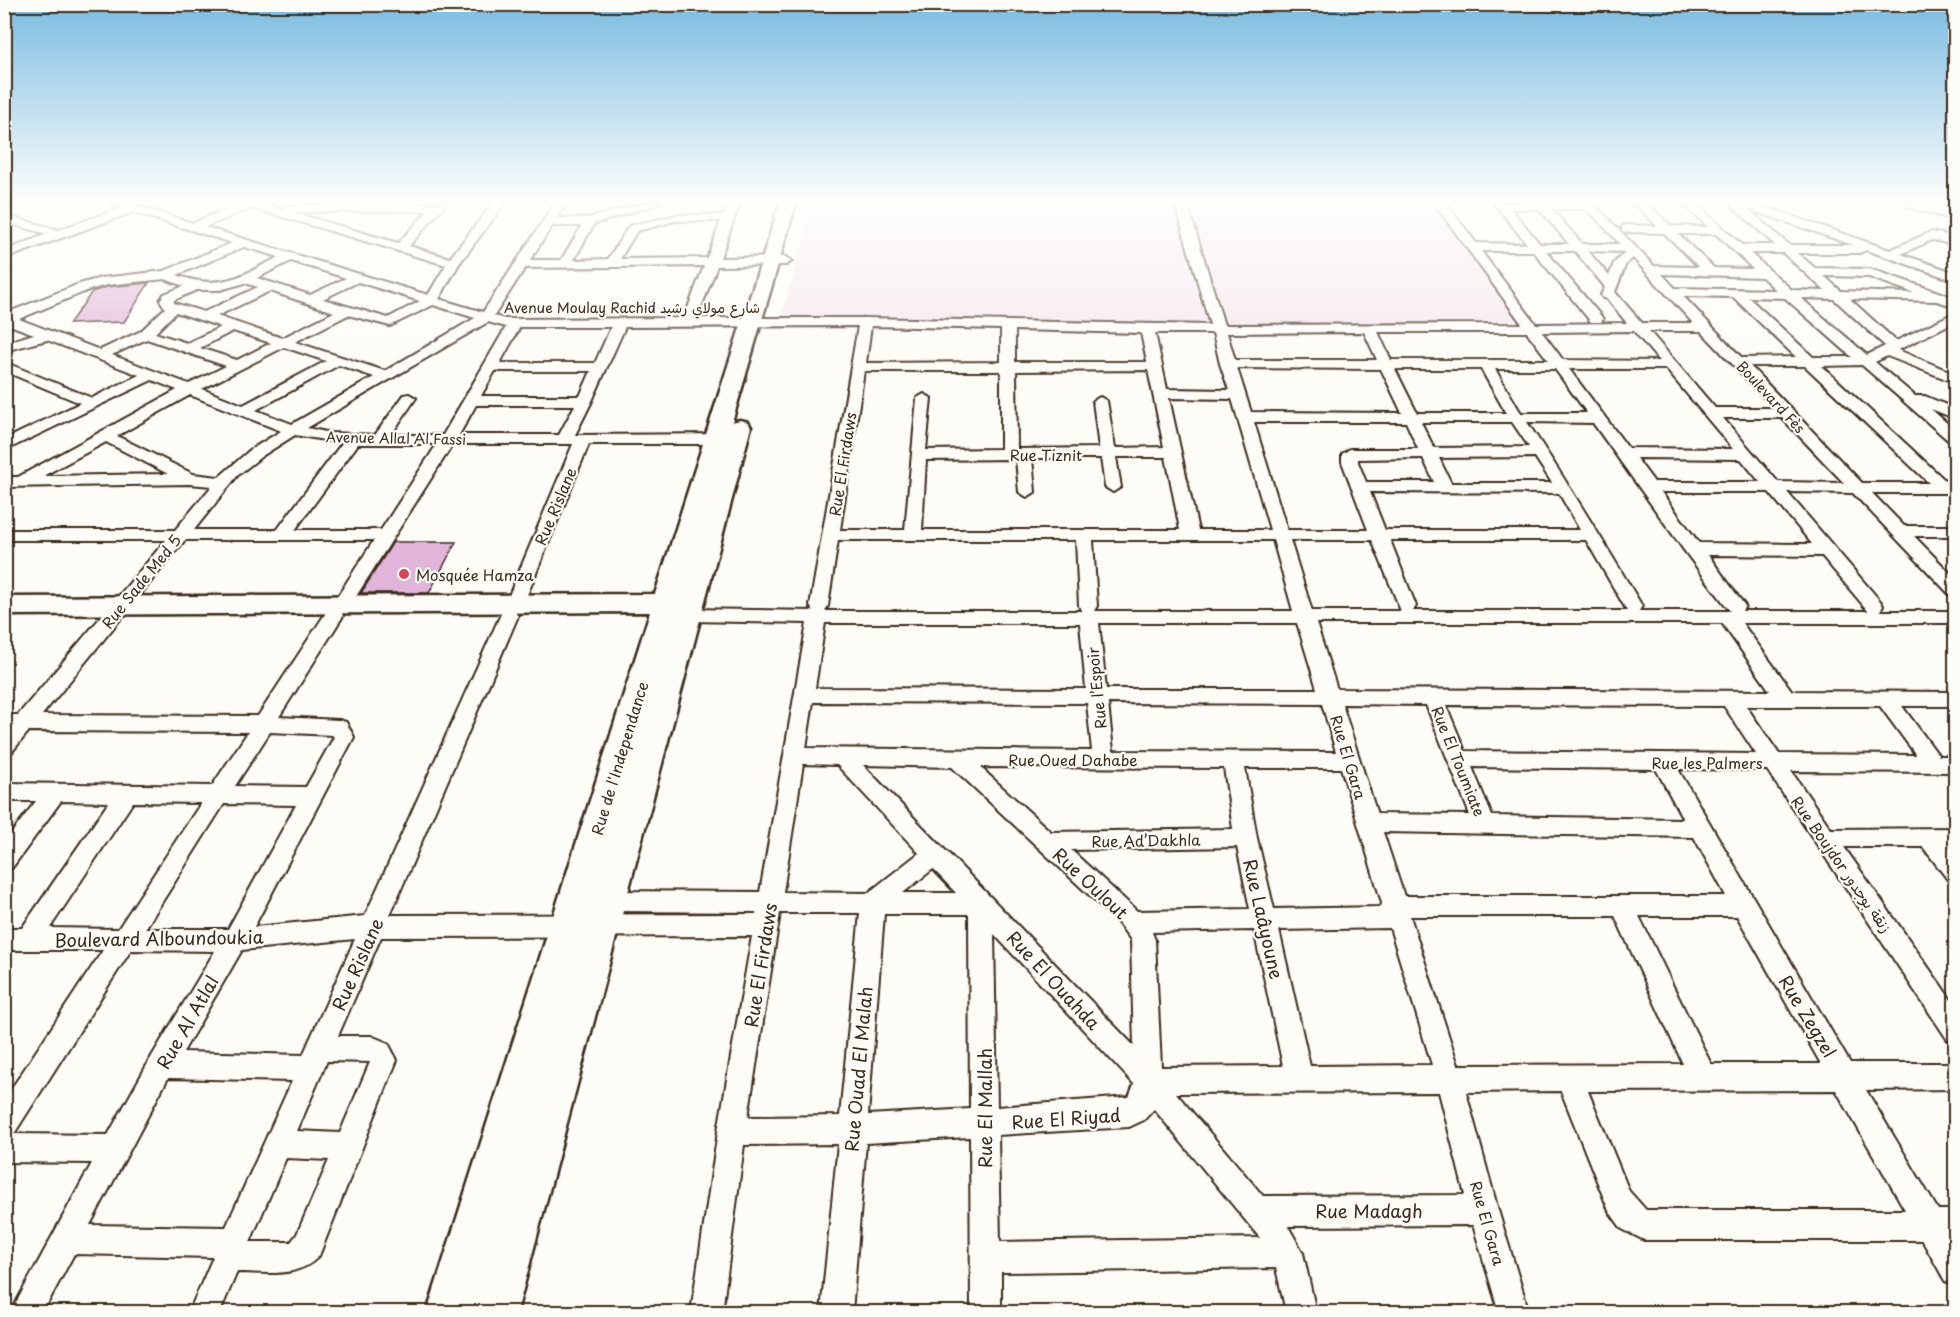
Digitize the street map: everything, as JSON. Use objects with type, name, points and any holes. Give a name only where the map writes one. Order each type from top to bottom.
[{"type":"main road","name":"Rue de l'Independance","points":[[494,1312],[605,913],[678,609],[777,264]]},
{"type":"main road","points":[[4,606],[117,611],[678,609]]},
{"type":"main road","name":"Rue de l'Independance","points":[[450,1312],[569,926],[678,609]]},
{"type":"main road","points":[[4,616],[117,611]]},
{"type":"street","points":[[6,318],[95,284],[166,275],[191,264]]},
{"type":"street","points":[[166,275],[195,286],[218,288],[274,264]]},
{"type":"street","name":"Avenue Moulay Rachid شارع مولاي رشيد","points":[[313,264],[486,318],[514,324],[865,322],[1008,327],[1369,328],[1531,327],[1595,323],[1637,328],[1706,327]]},
{"type":"street","points":[[244,278],[346,311],[390,322],[431,301],[452,264]]},
{"type":"street","points":[[486,318],[520,264]]},
{"type":"street","points":[[689,323],[710,264]]},
{"type":"street","name":"Rue El Gara","points":[[1199,264],[1227,364],[1351,760],[1395,912],[1449,1078],[1483,1210],[1514,1312]]},
{"type":"street","points":[[1485,264],[1692,549],[1785,697]]},
{"type":"street","points":[[1549,264],[1595,323],[1619,264]]},
{"type":"street","points":[[1591,264],[1637,328],[1874,606]]},
{"type":"street","name":"Boulevard Fès","points":[[1649,264],[1651,270],[1956,591]]},
{"type":"street","points":[[1703,264],[1711,272]]},
{"type":"street","points":[[1756,264],[1956,439]]},
{"type":"street","points":[[1802,264],[1891,349],[1953,375]]},
{"type":"street","points":[[1917,264],[1956,277]]},
{"type":"street","points":[[1939,272],[1953,264]]},
{"type":"street","points":[[1651,270],[1765,273]]},
{"type":"street","points":[[1811,272],[1870,273],[1956,303]]},
{"type":"street","points":[[311,300],[356,278]]},
{"type":"street","points":[[195,286],[167,300],[168,304],[386,376]]},
{"type":"street","points":[[206,316],[269,286]]},
{"type":"street","points":[[1672,292],[1938,297]]},
{"type":"street","points":[[1736,293],[1950,488]]},
{"type":"street","points":[[101,355],[146,334],[174,307]]},
{"type":"street","points":[[13,482],[346,311]]},
{"type":"street","points":[[1739,362],[1866,361],[1956,316]]},
{"type":"street","name":"Avenue Allal Al Fassi","points":[[6,318],[293,430],[331,438],[353,440],[726,439]]},
{"type":"street","name":"Rue Sade Med 5","points":[[4,747],[14,723],[117,611],[222,482],[256,453],[293,430],[486,318]]},
{"type":"street","name":"Rue El Firdaws","points":[[706,1312],[732,1131],[865,322]]},
{"type":"street","points":[[4,1125],[448,440],[514,324]]},
{"type":"street","points":[[564,440],[585,401],[619,325]]},
{"type":"street","points":[[189,348],[234,326]]},
{"type":"street","points":[[1008,327],[1017,454],[1027,492]]},
{"type":"street","points":[[1147,328],[1190,534]]},
{"type":"street","points":[[1369,328],[1444,488]]},
{"type":"street","points":[[4,347],[48,334]]},
{"type":"street","points":[[146,334],[237,366]]},
{"type":"street","points":[[243,411],[338,360]]},
{"type":"street","points":[[1227,364],[1669,364]]},
{"type":"street","points":[[1486,365],[1516,417],[1564,488],[1633,606]]},
{"type":"street","points":[[858,367],[1155,366]]},
{"type":"street","points":[[490,367],[600,367]]},
{"type":"street","points":[[6,369],[92,403]]},
{"type":"street","points":[[7,443],[151,375]]},
{"type":"street","points":[[1904,392],[1956,415]]},
{"type":"street","points":[[1161,393],[1237,394]]},
{"type":"street","points":[[380,440],[409,398]]},
{"type":"street","points":[[913,534],[924,398]]},
{"type":"street","points":[[471,400],[585,401]]},
{"type":"street","points":[[1100,401],[1113,487]]},
{"type":"street","points":[[1710,413],[1787,413]]},
{"type":"street","points":[[1244,417],[1597,418]]},
{"type":"street","points":[[104,435],[189,479]]},
{"type":"street","points":[[281,536],[353,440]]},
{"type":"street","name":"Rue Rislane","points":[[204,1312],[374,926],[583,440]]},
{"type":"street","name":"Rue Tiznit","points":[[918,455],[1174,452]]},
{"type":"street","points":[[1407,606],[1359,487],[1350,462],[1350,454],[1539,452]]},
{"type":"street","points":[[1622,453],[1745,454]]},
{"type":"street","points":[[13,482],[189,479],[222,482]]},
{"type":"street","points":[[1359,487],[1564,488]]},
{"type":"street","points":[[1648,487],[1950,488]]},
{"type":"street","points":[[1899,531],[1956,531]]},
{"type":"street","name":"Rue l’Espoir","points":[[1084,534],[1088,611],[1103,760]]},
{"type":"street","points":[[4,535],[386,535]]},
{"type":"street","points":[[831,535],[1592,535]]},
{"type":"street","points":[[1692,549],[1826,550]]},
{"type":"street","points":[[1303,612],[1407,606],[1633,606],[1731,612],[1874,606],[1956,606]]},
{"type":"street","points":[[678,609],[818,612],[1731,612],[1956,617]]},
{"type":"street","points":[[804,695],[1956,699]]},
{"type":"street","name":"Rue El Toumiate","points":[[1433,697],[1485,826]]},
{"type":"street","name":"Rue Boujdor زنقة بوجدور","points":[[1729,697],[1956,1030]]},
{"type":"street","points":[[1885,698],[1933,763]]},
{"type":"street","points":[[14,723],[265,724]]},
{"type":"street","name":"Rue Al Atlal","points":[[26,1312],[161,1065],[234,940],[344,737],[343,731],[331,727],[265,724]]},
{"type":"street","name":"Rue Oued Dahabe","points":[[795,756],[957,759],[1351,760]]},
{"type":"street","name":"Rue El Ouahda","points":[[843,758],[1148,1080],[1277,1236],[1288,1253]]},
{"type":"street","name":"Rue Oulout","points":[[957,759],[1133,922],[1143,940],[1148,1080]]},
{"type":"street","name":"Rue les Palmers","points":[[1458,759],[1956,764]]},
{"type":"street","name":"Rue Laâyoune","points":[[1233,760],[1246,838],[1299,1077]]},
{"type":"street","name":"Rue Zegzel","points":[[1663,762],[1844,1076],[1942,1225],[1956,1270]]},
{"type":"street","points":[[4,792],[313,796]]},
{"type":"street","points":[[4,861],[54,794]]},
{"type":"street","points":[[29,939],[127,794]]},
{"type":"street","points":[[1370,823],[1701,828]]},
{"type":"street","points":[[1929,837],[1956,873]]},
{"type":"street","points":[[1824,838],[1956,837]]},
{"type":"street","name":"Rue Ad’Dakhla","points":[[1046,841],[1246,838]]},
{"type":"street","points":[[873,903],[934,854]]},
{"type":"street","name":"Boulevard Alboundoukia","points":[[4,939],[234,940],[374,926],[569,926],[605,913],[768,914],[873,903],[981,904]]},
{"type":"street","name":"Rue Ouad El Malah","points":[[837,1312],[873,903]]},
{"type":"street","name":"Rue El Mallah","points":[[981,904],[986,1312]]},
{"type":"street","points":[[1622,905],[1703,1077]]},
{"type":"street","points":[[1133,922],[1265,920],[1395,912],[1622,905],[1744,906]]},
{"type":"street","points":[[66,1239],[231,1250],[290,1257],[300,1254],[308,1245],[384,1060],[380,1052],[371,1049],[314,1058],[161,1065]]},
{"type":"street","points":[[1148,1080],[1299,1077],[1956,1076]]},
{"type":"street","points":[[1569,1077],[1619,1201],[1632,1219],[1644,1226],[1942,1225]]},
{"type":"street","name":"Rue El Riyad","points":[[732,1131],[852,1130],[984,1124],[1130,1113],[1138,1110],[1146,1100],[1148,1080]]},
{"type":"street","points":[[277,1144],[348,1147]]},
{"type":"street","points":[[4,1148],[116,1149]]},
{"type":"street","name":"Rue Madagh","points":[[1256,1211],[1483,1210]]},
{"type":"street","points":[[984,1257],[1288,1253],[1301,1312]]},
{"type":"shaded area","points":[[797,264],[1485,264],[1531,328],[1216,328],[781,319]]},
{"type":"building","points":[[149,283],[124,322],[69,324],[92,292],[107,287]]},
{"type":"building","name":"Mosquée Hamza","points":[[393,542],[456,542],[429,593],[361,593]]},
{"type":"place","name":"Mosquée Hamza","points":[[404,574]]}]
